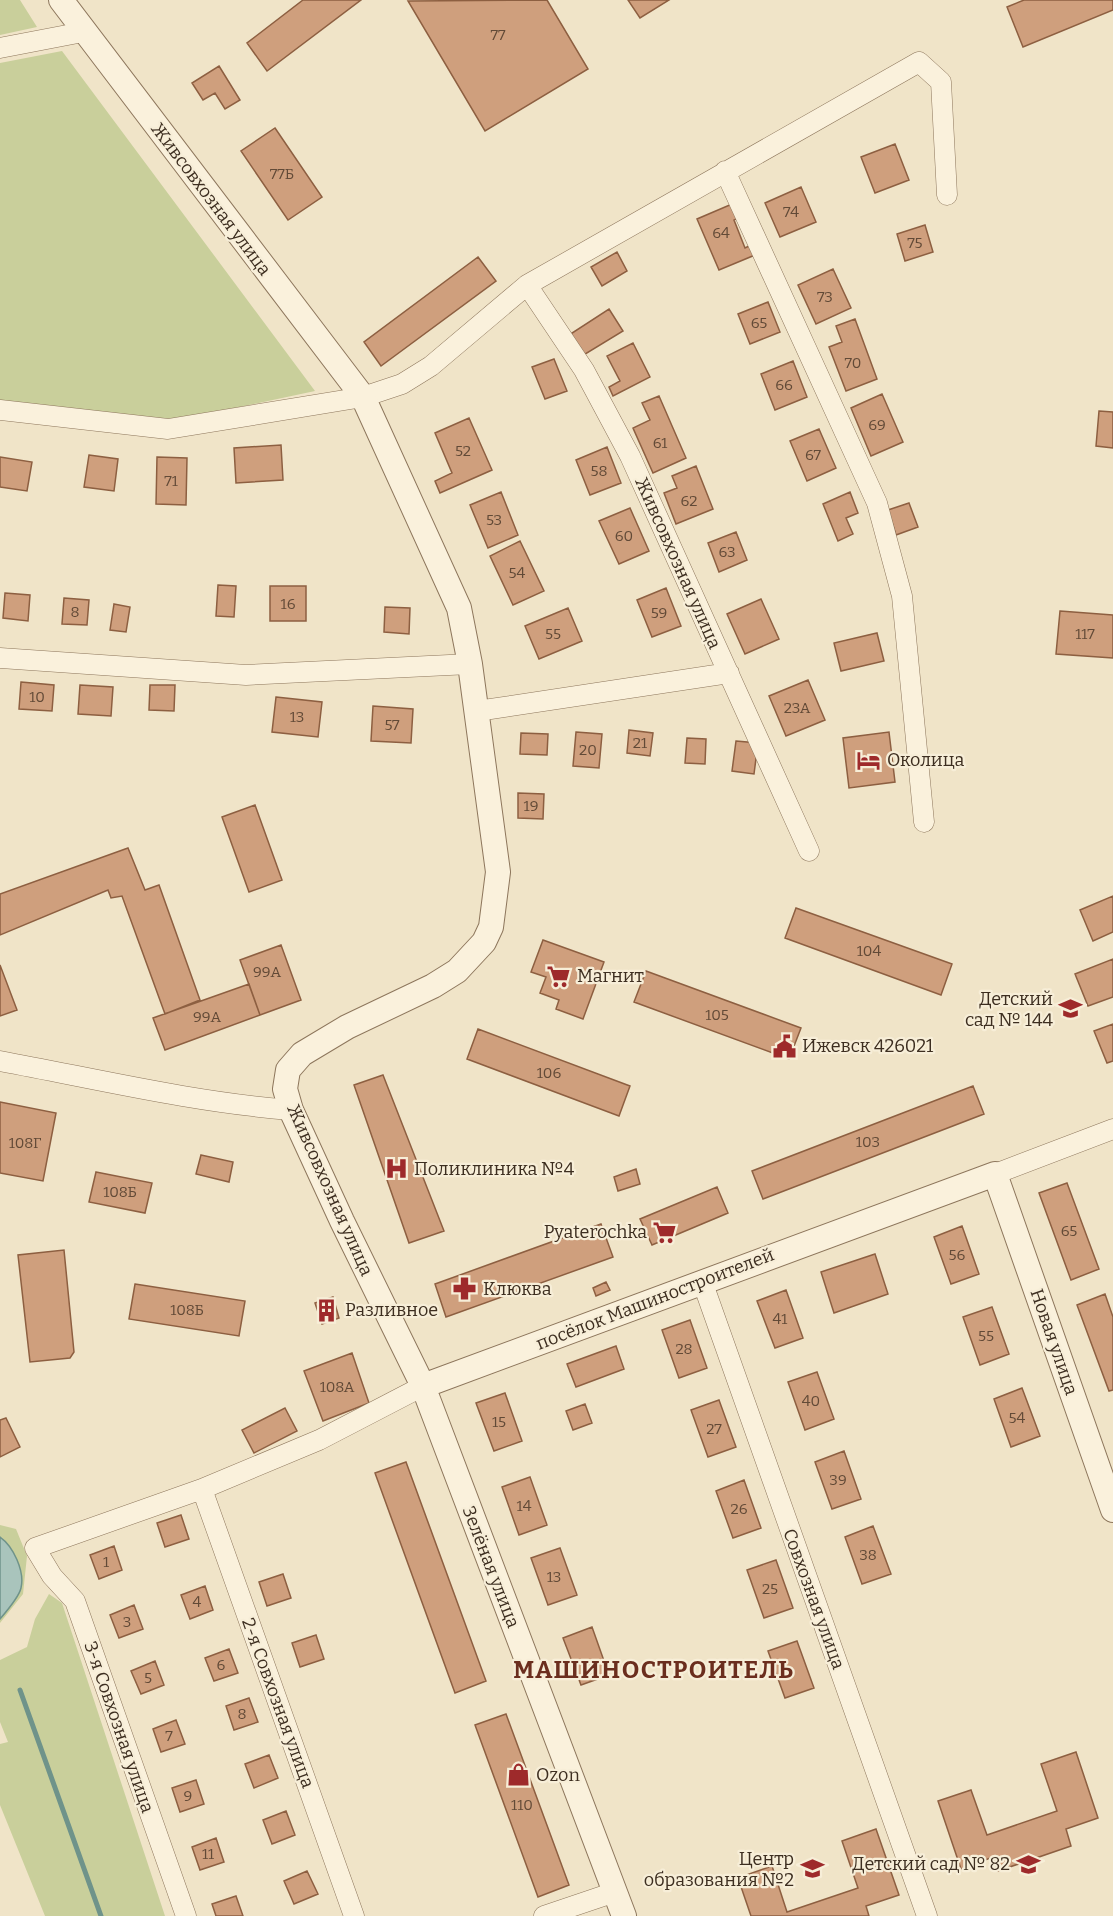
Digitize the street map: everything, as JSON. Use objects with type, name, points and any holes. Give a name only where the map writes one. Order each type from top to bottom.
[{"type":"street","name":"Живсовхозная улица","points":[[61,0],[83,32],[363,397],[459,609],[477,711],[498,872],[493,919],[484,942],[457,971],[433,986],[347,1026],[302,1054],[288,1070],[285,1089],[291,1110],[423,1386]]},
{"type":"street","points":[[0,48],[83,32]]},
{"type":"street","points":[[0,410],[168,429],[363,397],[402,384],[431,366],[527,285],[919,62],[941,82],[947,195]]},
{"type":"street","points":[[725,171],[877,504],[902,596],[924,822]]},
{"type":"street","name":"Живсовхозная улица","points":[[527,285],[584,370],[630,456],[808,851]]},
{"type":"street","points":[[0,658],[246,675],[470,664]]},
{"type":"street","points":[[477,711],[729,673]]},
{"type":"street","points":[[0,1061],[168,1095],[235,1106],[291,1110]]},
{"type":"street","points":[[995,1174],[1113,1129]]},
{"type":"street","name":"посёлок Машиностроителей","points":[[423,1386],[886,1212],[995,1174]]},
{"type":"street","name":"Новая улица","points":[[995,1174],[1113,1510]]},
{"type":"street","name":"Совхозная улица","points":[[702,1281],[927,1916]]},
{"type":"street","points":[[201,1489],[319,1440],[423,1386]]},
{"type":"street","name":"Зелёная улица","points":[[423,1386],[624,1916]]},
{"type":"street","name":"3-я Совхозная улица","points":[[186,1916],[75,1601],[52,1576],[35,1548],[201,1489]]},
{"type":"street","name":"2-я Совхозная улица","points":[[201,1489],[354,1916]]},
{"type":"street","points":[[544,1916],[615,1892]]},
{"type":"green space","points":[[0,0],[20,0],[37,27],[0,35]]},
{"type":"green space","points":[[62,51],[315,391],[170,422],[0,400],[0,63]]},
{"type":"green space","points":[[0,1525],[16,1529],[27,1556],[23,1594],[0,1623]]},
{"type":"green space","points":[[49,1594],[62,1603],[165,1916],[45,1916],[0,1805],[0,1744],[8,1742],[0,1722],[0,1660],[27,1647],[35,1619]]},
{"type":"water","points":[[0,1537],[9,1546],[17,1560],[22,1581],[18,1596],[0,1619]]},
{"type":"building","points":[[303,0],[361,0],[267,71],[247,43]]},
{"type":"building","points":[[547,0],[588,69],[485,131],[408,1]]},
{"type":"building","points":[[628,0],[669,0],[640,18]]},
{"type":"building","points":[[1024,0],[1113,0],[1113,10],[1023,47],[1007,7]]},
{"type":"building","points":[[219,66],[240,100],[225,109],[215,93],[203,100],[192,83]]},
{"type":"building","points":[[275,128],[322,197],[288,220],[241,151]]},
{"type":"building","points":[[895,144],[909,180],[875,193],[861,157]]},
{"type":"building","points":[[801,187],[816,222],[780,237],[765,203]]},
{"type":"building","points":[[732,204],[738,218],[734,220],[745,248],[751,245],[755,255],[719,270],[697,219]]},
{"type":"building","points":[[925,225],[933,252],[905,261],[897,234]]},
{"type":"building","points":[[617,252],[627,271],[602,286],[591,267]]},
{"type":"building","points":[[478,257],[496,281],[381,366],[364,342]]},
{"type":"building","points":[[833,269],[851,308],[816,324],[798,285]]},
{"type":"building","points":[[768,302],[780,332],[750,344],[738,314]]},
{"type":"building","points":[[609,309],[623,331],[582,356],[569,335]]},
{"type":"building","points":[[855,319],[877,379],[846,391],[829,347],[842,342],[836,326]]},
{"type":"building","points":[[633,343],[650,377],[613,396],[609,387],[620,381],[607,356]]},
{"type":"building","points":[[554,359],[567,391],[545,399],[532,367]]},
{"type":"building","points":[[793,361],[807,397],[775,410],[761,374]]},
{"type":"building","points":[[882,394],[903,442],[871,456],[851,408]]},
{"type":"building","points":[[659,396],[686,458],[653,473],[633,428],[650,420],[642,403]]},
{"type":"building","points":[[1099,411],[1113,412],[1113,448],[1096,446]]},
{"type":"building","points":[[469,418],[492,470],[440,493],[435,481],[452,473],[435,433]]},
{"type":"building","points":[[819,429],[836,468],[807,481],[790,441]]},
{"type":"building","points":[[281,445],[283,480],[236,483],[234,448]]},
{"type":"building","points":[[607,447],[621,483],[590,495],[576,460]]},
{"type":"building","points":[[89,455],[118,459],[114,491],[84,487]]},
{"type":"building","points":[[0,457],[32,462],[27,491],[0,487]]},
{"type":"building","points":[[157,457],[187,458],[186,505],[156,504]]},
{"type":"building","points":[[696,466],[713,509],[676,524],[664,493],[677,488],[672,476]]},
{"type":"building","points":[[501,492],[518,535],[488,548],[470,505]]},
{"type":"building","points":[[850,492],[858,513],[846,518],[853,534],[838,541],[823,504]]},
{"type":"building","points":[[909,503],[918,527],[896,535],[888,510]]},
{"type":"building","points":[[630,508],[649,551],[619,564],[599,521]]},
{"type":"building","points":[[736,532],[747,560],[719,572],[708,543]]},
{"type":"building","points":[[520,541],[544,591],[513,605],[490,556]]},
{"type":"building","points":[[218,585],[236,586],[234,617],[216,616]]},
{"type":"building","points":[[270,586],[306,586],[306,621],[270,621]]},
{"type":"building","points":[[666,588],[681,626],[652,637],[637,600]]},
{"type":"building","points":[[5,593],[30,595],[28,621],[3,618]]},
{"type":"building","points":[[64,598],[89,600],[87,625],[62,624]]},
{"type":"building","points":[[761,599],[779,639],[745,654],[727,614]]},
{"type":"building","points":[[114,604],[130,607],[126,632],[110,630]]},
{"type":"building","points":[[385,607],[410,608],[409,634],[384,632]]},
{"type":"building","points":[[568,608],[582,641],[539,659],[525,626]]},
{"type":"building","points":[[1060,611],[1113,615],[1113,658],[1056,654]]},
{"type":"building","points":[[877,633],[884,661],[841,671],[834,643]]},
{"type":"building","points":[[808,680],[825,720],[786,736],[769,696]]},
{"type":"building","points":[[21,682],[54,685],[52,711],[19,709]]},
{"type":"building","points":[[80,685],[113,687],[111,716],[78,714]]},
{"type":"building","points":[[150,685],[175,685],[174,711],[149,710]]},
{"type":"building","points":[[276,697],[322,702],[318,737],[272,732]]},
{"type":"building","points":[[373,706],[413,709],[411,743],[371,741]]},
{"type":"building","points":[[629,730],[653,733],[650,756],[627,753]]},
{"type":"building","points":[[576,732],[602,734],[599,768],[573,766]]},
{"type":"building","name":"Околица","points":[[889,732],[895,782],[849,788],[843,738]]},
{"type":"building","points":[[521,733],[548,734],[547,755],[520,754]]},
{"type":"building","points":[[687,738],[706,739],[705,764],[685,763]]},
{"type":"building","points":[[736,741],[758,743],[754,774],[732,771]]},
{"type":"building","points":[[518,793],[544,794],[543,819],[518,818]]},
{"type":"building","points":[[255,805],[282,880],[249,892],[222,817]]},
{"type":"building","points":[[128,848],[145,890],[159,885],[200,1000],[165,1014],[122,896],[111,898],[108,890],[0,935],[0,894]]},
{"type":"building","points":[[1113,896],[1113,932],[1093,941],[1080,910]]},
{"type":"building","points":[[796,908],[952,964],[941,995],[785,938]]},
{"type":"building","points":[[543,940],[604,962],[583,1019],[556,1009],[559,1000],[540,993],[546,977],[531,972]]},
{"type":"building","points":[[281,945],[301,1000],[260,1015],[240,960]]},
{"type":"building","points":[[1113,959],[1113,997],[1088,1006],[1075,974]]},
{"type":"building","points":[[0,965],[17,1010],[0,1016]]},
{"type":"building","points":[[646,971],[801,1028],[789,1059],[634,1002]]},
{"type":"building","points":[[249,984],[260,1015],[165,1050],[153,1018]]},
{"type":"building","points":[[1113,1024],[1113,1061],[1107,1063],[1094,1031]]},
{"type":"building","points":[[478,1029],[630,1086],[619,1116],[467,1059]]},
{"type":"building","points":[[383,1075],[444,1231],[409,1243],[354,1085]]},
{"type":"building","points":[[973,1086],[984,1114],[763,1199],[752,1171]]},
{"type":"building","points":[[0,1102],[56,1113],[43,1181],[0,1173]]},
{"type":"building","points":[[201,1155],[233,1162],[229,1182],[196,1174]]},
{"type":"building","points":[[636,1169],[640,1184],[618,1191],[614,1177]]},
{"type":"building","points":[[96,1172],[152,1183],[145,1213],[89,1202]]},
{"type":"building","points":[[1067,1183],[1099,1269],[1071,1280],[1039,1193]]},
{"type":"building","points":[[717,1187],[728,1213],[652,1245],[640,1219]]},
{"type":"building","points":[[601,1224],[613,1257],[446,1317],[435,1284]]},
{"type":"building","points":[[962,1226],[979,1274],[951,1284],[934,1237]]},
{"type":"building","points":[[64,1250],[74,1352],[70,1358],[30,1362],[18,1255]]},
{"type":"building","points":[[875,1254],[888,1294],[834,1313],[821,1272]]},
{"type":"building","points":[[606,1282],[610,1290],[596,1296],[593,1288]]},
{"type":"building","points":[[135,1284],[245,1301],[239,1336],[129,1319]]},
{"type":"building","points":[[786,1290],[803,1338],[775,1348],[757,1301]]},
{"type":"building","points":[[1105,1294],[1113,1317],[1113,1390],[1109,1391],[1077,1305]]},
{"type":"building","name":"Разливное","points":[[333,1297],[339,1318],[322,1324],[315,1303]]},
{"type":"building","points":[[992,1307],[1009,1354],[980,1365],[963,1317]]},
{"type":"building","points":[[690,1320],[707,1368],[679,1378],[662,1330]]},
{"type":"building","points":[[616,1346],[624,1369],[576,1387],[567,1364]]},
{"type":"building","points":[[352,1353],[369,1403],[323,1421],[304,1371]]},
{"type":"building","points":[[817,1372],[834,1419],[805,1430],[788,1382]]},
{"type":"building","points":[[1022,1388],[1040,1436],[1011,1447],[994,1399]]},
{"type":"building","points":[[505,1393],[522,1441],[494,1451],[476,1403]]},
{"type":"building","points":[[719,1400],[736,1447],[708,1457],[691,1410]]},
{"type":"building","points":[[585,1404],[592,1423],[573,1430],[566,1411]]},
{"type":"building","points":[[285,1408],[297,1431],[254,1453],[242,1430]]},
{"type":"building","points":[[6,1418],[20,1447],[0,1457],[0,1420]]},
{"type":"building","points":[[844,1451],[861,1499],[832,1509],[815,1462]]},
{"type":"building","points":[[406,1462],[486,1681],[455,1693],[375,1473]]},
{"type":"building","points":[[530,1477],[547,1525],[519,1535],[502,1487]]},
{"type":"building","points":[[744,1480],[761,1528],[733,1538],[716,1491]]},
{"type":"building","points":[[181,1515],[189,1539],[165,1547],[157,1523]]},
{"type":"building","points":[[873,1526],[891,1574],[862,1584],[845,1537]]},
{"type":"building","points":[[114,1546],[122,1570],[99,1579],[90,1555]]},
{"type":"building","points":[[560,1548],[577,1595],[548,1605],[531,1558]]},
{"type":"building","points":[[776,1560],[793,1608],[764,1618],[747,1570]]},
{"type":"building","points":[[283,1574],[291,1598],[267,1606],[259,1582]]},
{"type":"building","points":[[205,1586],[213,1610],[190,1619],[181,1595]]},
{"type":"building","points":[[134,1605],[143,1629],[119,1638],[110,1615]]},
{"type":"building","points":[[592,1627],[609,1675],[581,1685],[563,1638]]},
{"type":"building","points":[[316,1635],[324,1659],[300,1667],[292,1643]]},
{"type":"building","points":[[797,1641],[814,1688],[785,1698],[768,1651]]},
{"type":"building","points":[[229,1649],[238,1673],[214,1681],[205,1658]]},
{"type":"building","points":[[155,1661],[164,1685],[141,1694],[131,1671]]},
{"type":"building","points":[[249,1698],[258,1722],[234,1730],[226,1706]]},
{"type":"building","points":[[506,1714],[569,1885],[538,1897],[475,1725]]},
{"type":"building","points":[[176,1720],[185,1744],[161,1752],[153,1729]]},
{"type":"building","points":[[1076,1752],[1098,1818],[1066,1829],[1071,1846],[998,1871],[993,1857],[961,1869],[938,1801],[971,1790],[987,1835],[1057,1811],[1041,1764]]},
{"type":"building","points":[[269,1755],[278,1778],[254,1788],[245,1764]]},
{"type":"building","points":[[196,1780],[204,1804],[180,1812],[172,1788]]},
{"type":"building","points":[[286,1811],[295,1835],[272,1844],[263,1820]]},
{"type":"building","points":[[876,1829],[899,1895],[866,1906],[869,1916],[751,1916],[738,1878],[772,1866],[787,1912],[858,1888],[842,1841]]},
{"type":"building","points":[[216,1838],[224,1862],[200,1870],[192,1847]]},
{"type":"building","points":[[307,1871],[318,1894],[294,1904],[284,1881]]},
{"type":"building","points":[[236,1896],[243,1916],[216,1916],[212,1904]]},
{"type":"waterway","points":[[20,1690],[101,1916]]},
{"type":"place","name":"Околица","points":[[869,760]]},
{"type":"place","name":"Магнит","points":[[559,976]]},
{"type":"place","name":"Детский сад № 144","points":[[1071,1009]]},
{"type":"place","name":"Ижевск 426021","points":[[784,1046]]},
{"type":"place","name":"Поликлиника №4","points":[[396,1169]]},
{"type":"place","name":"Pyaterochka","points":[[665,1232]]},
{"type":"place","name":"Клюква","points":[[465,1289]]},
{"type":"place","name":"Разливное","points":[[327,1310]]},
{"type":"place","name":"Ozon","points":[[518,1775]]},
{"type":"place","name":"Детский сад № 82","points":[[1028,1864]]},
{"type":"place","name":"Центр образования №2","points":[[812,1869]]},
{"type":"district","name":"МАШИНОСТРОИТЕЛЬ","points":[[654,1670]]}]
